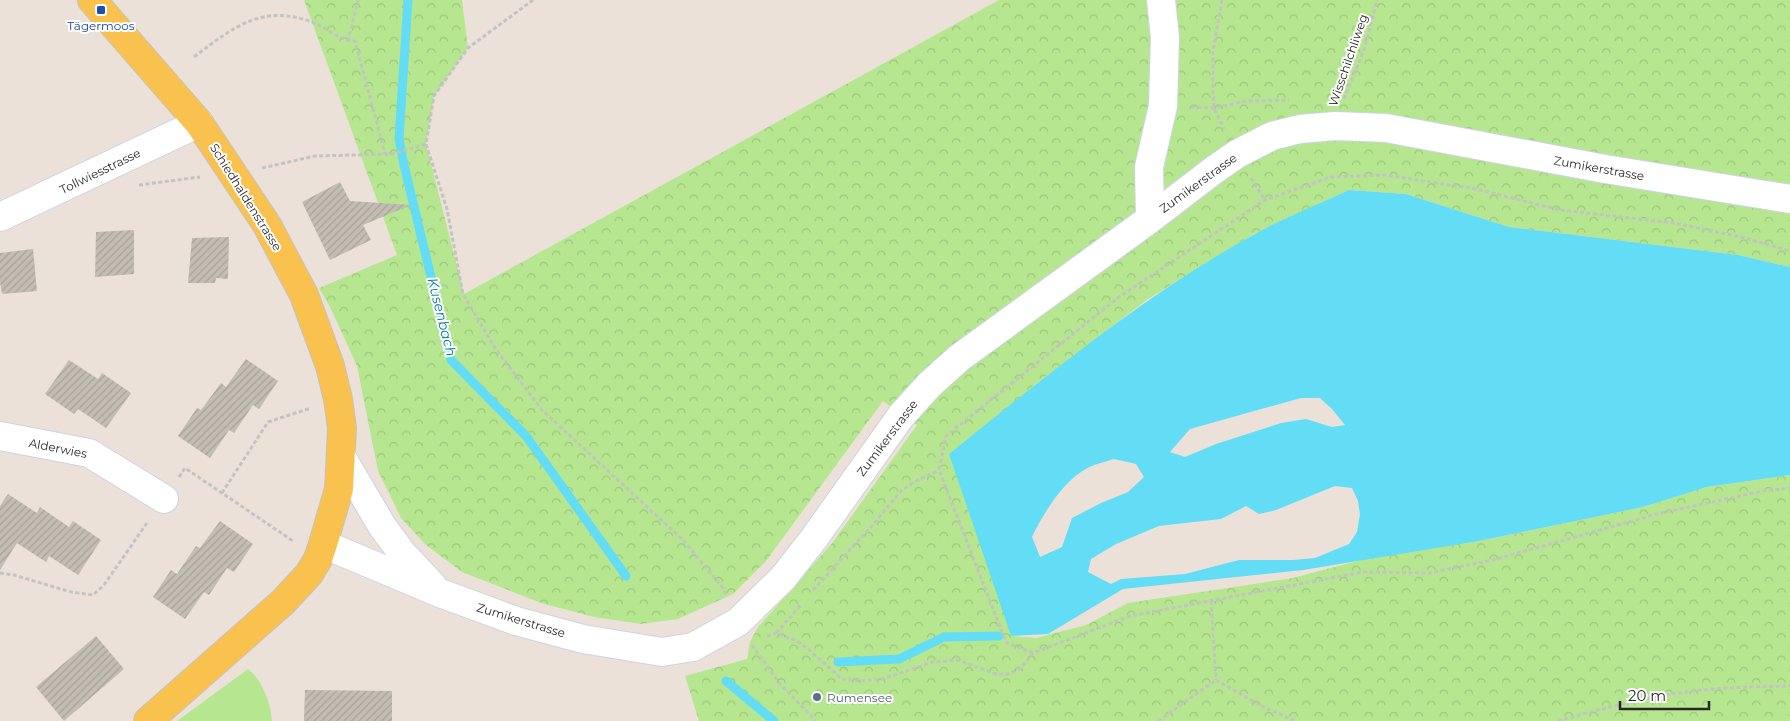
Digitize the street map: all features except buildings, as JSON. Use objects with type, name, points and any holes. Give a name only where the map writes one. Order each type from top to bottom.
[{"type":"main road","name":"Schiedhaldenstrasse","points":[[92,0],[199,123],[267,225],[304,295],[330,366],[338,399],[342,428],[339,489],[321,551]]},
{"type":"main road","points":[[148,721],[283,602],[309,574],[321,551]]},
{"type":"street","points":[[1150,220],[1150,167],[1163,106],[1165,38],[1161,0]]},
{"type":"street","name":"Tollwiesstrasse","points":[[0,217],[199,123]]},
{"type":"street","name":"Zumikerstrasse","points":[[321,551],[516,621],[583,639],[662,652],[693,647],[744,632],[901,416],[929,385],[959,358],[1150,220],[1237,154],[1272,136],[1300,129],[1334,126],[1386,128],[1605,170],[1790,199]]},
{"type":"street","name":"Alderwies","points":[[0,436],[89,453],[164,499]]},
{"type":"street","points":[[341,456],[382,526],[402,553],[440,593]]},
{"type":"path","points":[[348,41],[358,0]]},
{"type":"path","points":[[533,0],[468,48],[434,96],[426,144],[447,209],[464,294],[495,348],[542,410],[683,540],[722,588],[744,632],[779,683],[816,721]]},
{"type":"path","points":[[1222,0],[1213,51],[1214,108],[1247,101],[1291,100]]},
{"type":"path","name":"Wisschilchliweg","points":[[1334,126],[1364,50],[1377,0]]},
{"type":"path","points":[[194,57],[241,24],[264,16],[285,16],[316,24],[348,41],[355,41],[385,154]]},
{"type":"path","points":[[257,170],[315,156],[392,154],[426,144]]},
{"type":"path","points":[[1033,653],[1007,643],[939,470],[946,436],[1119,297],[1265,200],[1331,178],[1386,175],[1476,189],[1560,210],[1675,223],[1745,238],[1790,251]]},
{"type":"path","points":[[222,492],[268,422],[338,399]]},
{"type":"path","points":[[185,468],[321,551]]},
{"type":"path","points":[[811,593],[900,492],[914,482],[939,470]]},
{"type":"path","points":[[776,633],[795,640],[808,648],[842,679],[859,681],[883,679],[933,662],[958,660],[996,674],[1009,674],[1022,668],[1033,653],[1130,616],[1363,572],[1438,572],[1493,560],[1657,514],[1762,490],[1790,488]]},
{"type":"path","points":[[0,573],[14,574],[71,592],[94,595],[104,585],[142,530]]},
{"type":"path","points":[[759,639],[776,633],[805,600]]},
{"type":"path","points":[[1210,600],[1216,680]]},
{"type":"path","points":[[1158,721],[1216,680]]},
{"type":"path","points":[[1216,680],[1263,707],[1296,721]]},
{"type":"path","points":[[1558,721],[1620,703],[1687,691],[1790,686]]},
{"type":"green space","points":[[304,0],[462,0],[468,48],[434,96],[426,144],[464,294],[999,0],[1790,0],[1790,267],[1738,255],[1509,227],[1406,194],[1349,190],[1254,234],[1148,299],[1032,387],[1011,636],[1036,638],[1086,625],[1128,603],[1293,578],[1380,555],[1479,541],[1643,507],[1707,487],[1790,475],[1790,721],[699,721],[685,676],[747,659],[750,642],[758,627],[833,542],[917,425],[883,401],[766,561],[733,594],[678,619],[641,624],[594,617],[541,603],[462,572],[426,545],[401,518],[378,471],[357,366],[331,309],[319,288],[397,255]]},
{"type":"green space","points":[[248,669],[258,679],[265,692],[272,721],[177,721]]},
{"type":"water","points":[[1349,190],[1406,194],[1509,227],[1738,255],[1790,267],[1790,475],[1707,487],[1643,507],[1479,541],[1303,570],[1123,589],[1048,634],[1011,636],[949,454],[1096,338],[1173,284],[1264,229]],"holes":[[[1301,398],[1320,398],[1345,425],[1332,427],[1306,419],[1281,423],[1216,444],[1185,457],[1170,452],[1190,429]],[[1114,459],[1136,464],[1144,477],[1128,492],[1072,518],[1062,547],[1040,557],[1032,537],[1042,519],[1068,483],[1091,466]],[[1335,486],[1352,488],[1358,501],[1360,514],[1357,532],[1349,544],[1315,558],[1239,560],[1185,574],[1121,579],[1111,584],[1088,572],[1091,559],[1116,544],[1159,526],[1221,519],[1246,506],[1259,514],[1276,510]]]},
{"type":"waterway","name":"Kusenbach","points":[[408,0],[399,139],[451,360],[526,436],[626,576]]},
{"type":"waterway","points":[[838,662],[899,659],[944,637],[999,636]]},
{"type":"waterway","name":"Kusenbach","points":[[726,681],[774,721]]},
{"type":"place","name":"Tägermoos","points":[[101,10]]},
{"type":"place","name":"Rumensee","points":[[817,697]]}]
